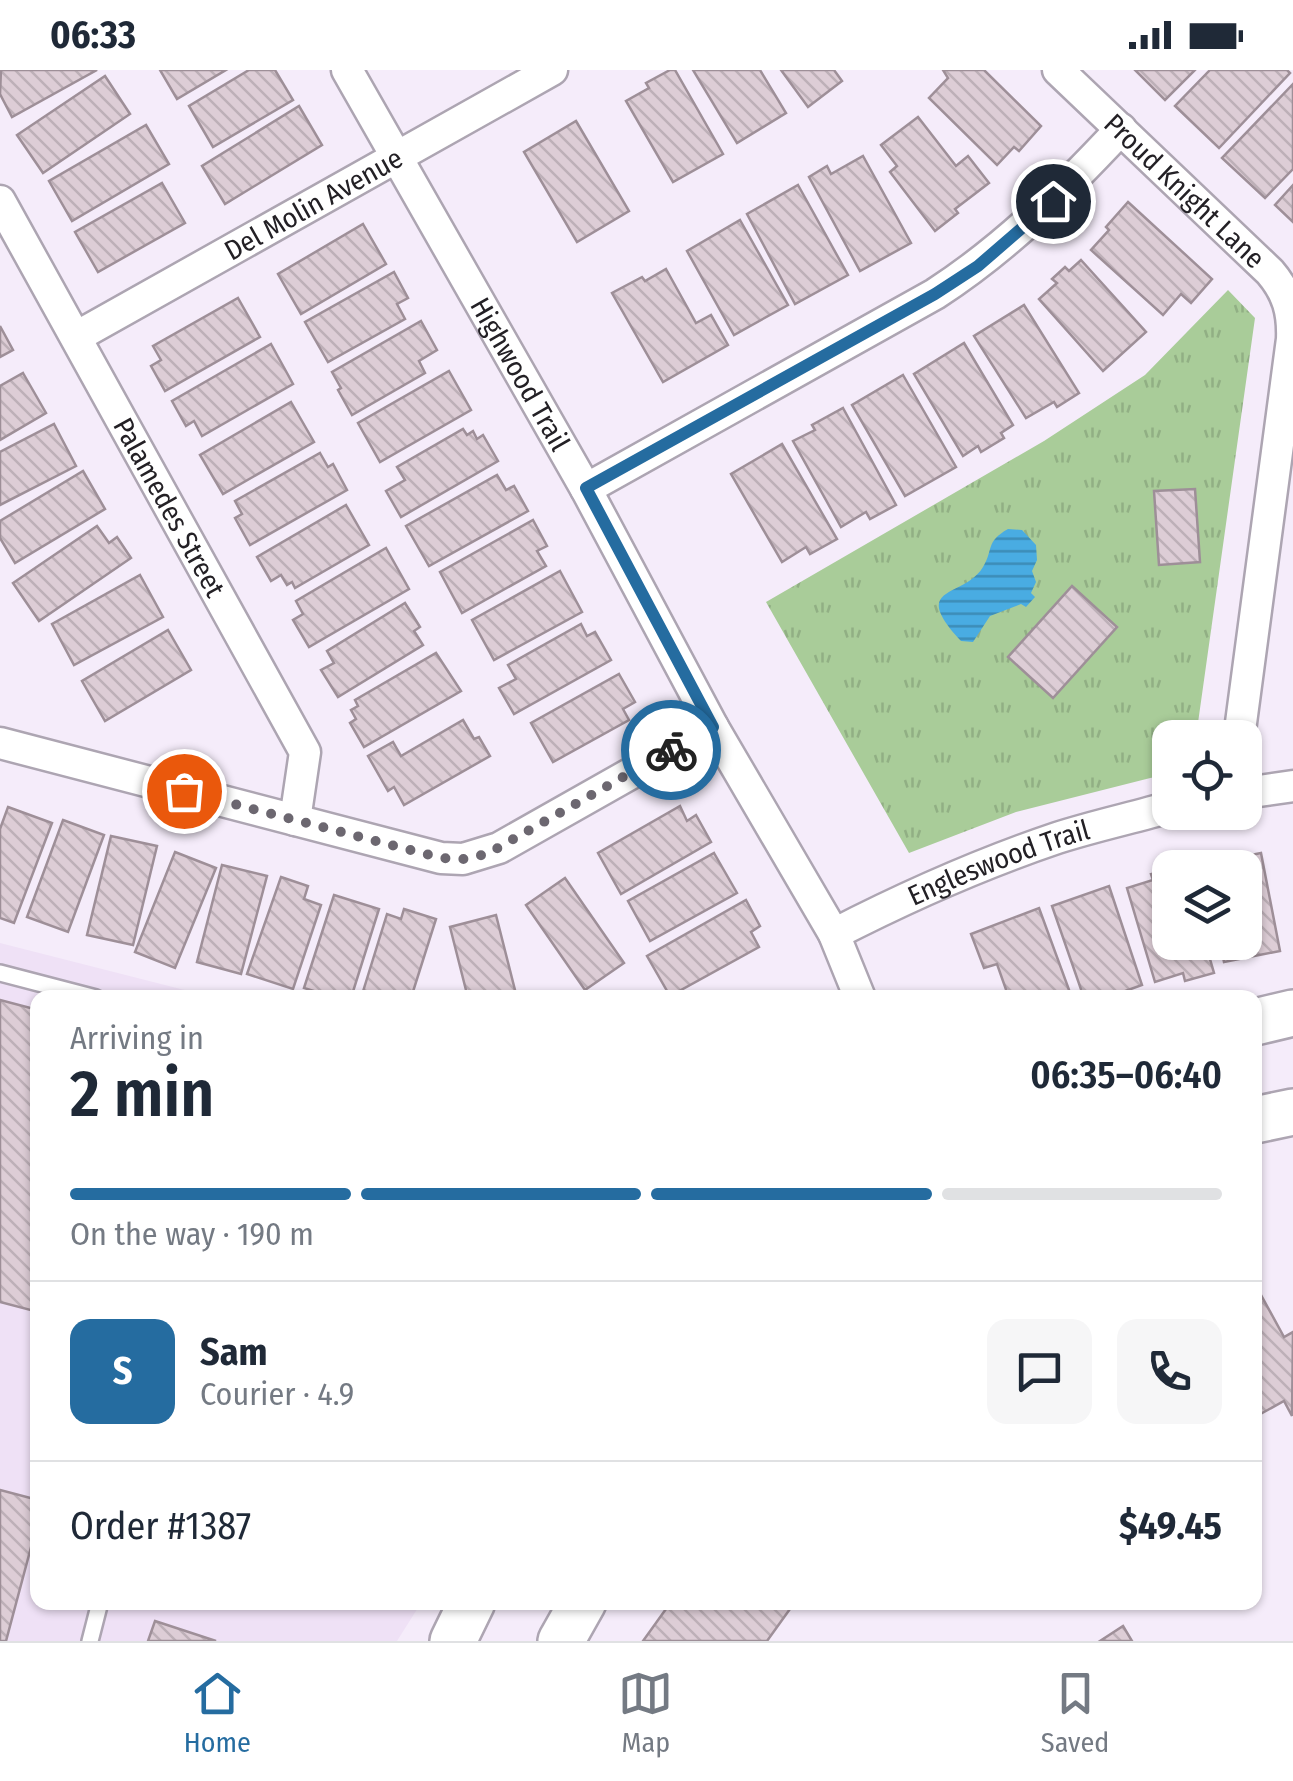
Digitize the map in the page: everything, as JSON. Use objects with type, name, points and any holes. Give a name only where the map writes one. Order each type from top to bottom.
[{"type":"main road","points":[[1262,1021],[1293,1014]]},
{"type":"main road","points":[[1262,1119],[1293,1112]]},
{"type":"main road","points":[[453,1641],[468,1610]]},
{"type":"main road","points":[[560,1641],[577,1610]]},
{"type":"street","name":"Highwood Trail","points":[[347,70],[586,488],[713,727],[834,934],[857,990]]},
{"type":"street","name":"Del Molin Avenue","points":[[76,337],[552,70]]},
{"type":"street","name":"Proud Knight Lane","points":[[1058,70],[1270,272],[1283,288],[1292,315],[1241,720]]},
{"type":"street","points":[[586,488],[935,294],[978,266],[1019,234],[1121,129]]},
{"type":"street","name":"Palamedes Street","points":[[0,201],[305,752],[295,820]]},
{"type":"street","points":[[0,743],[441,858],[474,857],[499,848],[713,727]]},
{"type":"street","points":[[1262,791],[1293,786]]},
{"type":"street","name":"Engleswood Trail","points":[[834,934],[942,882],[1007,856],[1152,812]]},
{"type":"lane","points":[[0,973],[65,990]]},
{"type":"lane","points":[[90,1641],[98,1610]]},
{"type":"shaded area","points":[[0,943],[185,990],[30,990],[30,1610],[417,1610],[397,1641],[0,1641]]},
{"type":"green space","points":[[1228,290],[1255,318],[1198,720],[1152,720],[1152,778],[1016,812],[909,853],[766,602],[1044,441],[1145,375]]},
{"type":"water","points":[[1008,529],[1022,530],[1036,545],[1037,560],[1032,571],[1036,582],[1031,593],[1035,597],[1026,607],[1021,604],[990,616],[973,642],[961,641],[939,610],[940,601],[974,577],[983,567],[993,542]]},
{"type":"building","points":[[1,70],[97,70],[12,117],[0,94]]},
{"type":"building","points":[[160,70],[226,70],[177,99]]},
{"type":"building","points":[[249,70],[275,70],[293,100],[213,147],[189,106]]},
{"type":"building","points":[[675,70],[723,154],[673,182],[626,101],[649,88],[646,83]]},
{"type":"building","points":[[693,70],[760,70],[786,113],[737,143]]},
{"type":"building","points":[[781,70],[834,70],[842,81],[808,107]]},
{"type":"building","points":[[943,70],[984,70],[1041,126],[1019,151],[1014,147],[997,165],[929,98],[948,78]]},
{"type":"building","points":[[1135,70],[1195,70],[1165,100]]},
{"type":"building","points":[[1210,70],[1290,73],[1219,148],[1175,106]]},
{"type":"building","points":[[105,76],[130,114],[43,173],[17,135]]},
{"type":"building","points":[[1293,84],[1293,169],[1265,198],[1222,158]]},
{"type":"building","points":[[299,106],[322,145],[225,204],[202,166]]},
{"type":"building","points":[[918,117],[956,166],[968,156],[989,183],[955,209],[958,213],[935,231],[890,172],[897,166],[881,145]]},
{"type":"building","points":[[576,121],[629,211],[577,242],[524,152]]},
{"type":"building","points":[[146,125],[169,164],[72,221],[49,181]]},
{"type":"building","points":[[863,156],[911,243],[860,271],[809,177],[827,166],[831,174]]},
{"type":"building","points":[[162,183],[185,223],[98,272],[75,232]]},
{"type":"building","points":[[798,185],[848,275],[795,304],[747,214]]},
{"type":"building","points":[[1293,185],[1293,222],[1275,205]]},
{"type":"building","points":[[1128,202],[1212,279],[1191,303],[1181,294],[1163,315],[1091,250]]},
{"type":"building","points":[[740,220],[788,305],[734,335],[687,251]]},
{"type":"building","points":[[363,224],[386,264],[301,314],[278,274]]},
{"type":"building","points":[[1081,260],[1146,332],[1103,371],[1039,299],[1057,283],[1052,279]]},
{"type":"building","points":[[666,269],[696,323],[711,315],[728,345],[663,382],[612,293]]},
{"type":"building","points":[[394,272],[408,298],[397,304],[405,319],[328,362],[305,322]]},
{"type":"building","points":[[238,298],[260,337],[165,391],[151,366],[161,360],[153,346]]},
{"type":"building","points":[[1024,305],[1079,393],[1057,407],[1054,402],[1026,418],[974,336]]},
{"type":"building","points":[[421,321],[437,350],[419,361],[425,373],[352,415],[332,372]]},
{"type":"building","points":[[0,326],[13,350],[0,357]]},
{"type":"building","points":[[964,343],[1013,425],[1001,433],[1004,438],[981,452],[978,446],[963,456],[914,374]]},
{"type":"building","points":[[271,344],[293,384],[202,436],[194,421],[186,426],[172,401]]},
{"type":"building","points":[[449,371],[471,410],[380,462],[358,423]]},
{"type":"building","points":[[23,373],[46,413],[0,440],[0,386]]},
{"type":"building","points":[[903,375],[956,467],[905,496],[852,405]]},
{"type":"building","points":[[291,402],[314,442],[223,494],[200,455]]},
{"type":"building","points":[[843,408],[896,505],[870,519],[866,512],[841,527],[793,441]]},
{"type":"building","points":[[54,424],[76,466],[0,505],[0,452]]},
{"type":"building","points":[[463,429],[467,435],[473,431],[477,439],[483,435],[498,461],[401,517],[386,491],[405,480],[397,467]]},
{"type":"building","points":[[782,444],[837,539],[810,554],[806,547],[782,562],[731,474]]},
{"type":"building","points":[[320,453],[328,467],[333,464],[347,490],[250,545],[235,518],[242,514],[235,501]]},
{"type":"building","points":[[83,471],[105,509],[15,563],[0,538],[0,521]]},
{"type":"building","points":[[497,475],[506,490],[514,486],[528,511],[429,566],[406,526]]},
{"type":"building","points":[[1195,489],[1200,562],[1159,565],[1154,491]]},
{"type":"building","points":[[346,505],[369,545],[295,588],[292,582],[287,585],[281,575],[271,581],[257,557]]},
{"type":"building","points":[[533,520],[547,546],[537,551],[546,566],[462,613],[440,572]]},
{"type":"building","points":[[97,526],[109,543],[117,537],[131,558],[39,621],[13,583]]},
{"type":"building","points":[[386,548],[409,589],[309,647],[293,620],[303,614],[296,601]]},
{"type":"building","points":[[560,571],[582,612],[494,660],[472,620]]},
{"type":"building","points":[[140,575],[163,617],[74,665],[52,624]]},
{"type":"building","points":[[1072,586],[1117,627],[1053,698],[1008,657]]},
{"type":"building","points":[[405,603],[420,627],[414,631],[423,645],[338,697],[321,670],[334,663],[327,651]]},
{"type":"building","points":[[581,624],[587,636],[595,632],[611,660],[514,714],[499,688],[516,679],[508,665]]},
{"type":"building","points":[[168,630],[191,670],[105,721],[82,681]]},
{"type":"building","points":[[436,653],[461,691],[364,747],[350,723],[356,719],[351,710],[358,706],[355,700]]},
{"type":"building","points":[[619,674],[635,702],[623,709],[629,720],[553,762],[531,723]]},
{"type":"building","points":[[463,720],[490,756],[404,805],[394,787],[388,791],[368,756],[393,742],[401,756]]},
{"type":"building","points":[[680,806],[687,821],[696,815],[711,842],[621,894],[598,853]]},
{"type":"building","points":[[8,807],[52,823],[14,923],[0,918],[0,829]]},
{"type":"building","points":[[63,820],[104,835],[68,932],[27,917]]},
{"type":"building","points":[[111,836],[157,846],[133,945],[87,935]]},
{"type":"building","points":[[175,852],[216,868],[175,968],[135,952]]},
{"type":"building","points":[[714,853],[737,893],[650,941],[628,901]]},
{"type":"building","points":[[1262,858],[1280,951],[1262,955]]},
{"type":"building","points":[[222,865],[267,876],[241,974],[197,962]]},
{"type":"building","points":[[281,877],[308,886],[304,899],[321,905],[293,989],[247,974]]},
{"type":"building","points":[[565,878],[624,963],[585,990],[526,905]]},
{"type":"building","points":[[1152,880],[1152,960],[1210,960],[1214,973],[1185,981],[1183,973],[1155,982],[1127,888]]},
{"type":"building","points":[[1109,886],[1142,985],[1128,990],[1081,990],[1052,906]]},
{"type":"building","points":[[334,895],[379,909],[354,990],[304,988]]},
{"type":"building","points":[[746,900],[760,926],[751,932],[759,947],[681,990],[667,990],[647,956]]},
{"type":"building","points":[[1039,908],[1069,990],[1006,990],[997,964],[984,968],[971,934]]},
{"type":"building","points":[[404,909],[436,919],[414,990],[363,990],[387,914],[401,919]]},
{"type":"building","points":[[496,915],[515,990],[466,990],[450,927]]},
{"type":"building","points":[[0,1000],[30,1008],[30,1310],[0,1302]]},
{"type":"building","points":[[1262,1297],[1284,1337],[1293,1332],[1292,1416],[1284,1401],[1262,1413]]},
{"type":"building","points":[[0,1490],[30,1498],[30,1551],[6,1641],[0,1641]]},
{"type":"building","points":[[665,1610],[789,1610],[767,1641],[643,1641]]},
{"type":"building","points":[[155,1621],[216,1641],[148,1641]]},
{"type":"building","points":[[1123,1626],[1132,1641],[1100,1641]]},
{"type":"way so far","points":[[184,791],[441,858],[464,859],[499,848],[671,750]]},
{"type":"route","points":[[671,750],[713,727],[586,488],[935,294],[1019,234],[1053,201]]}]
